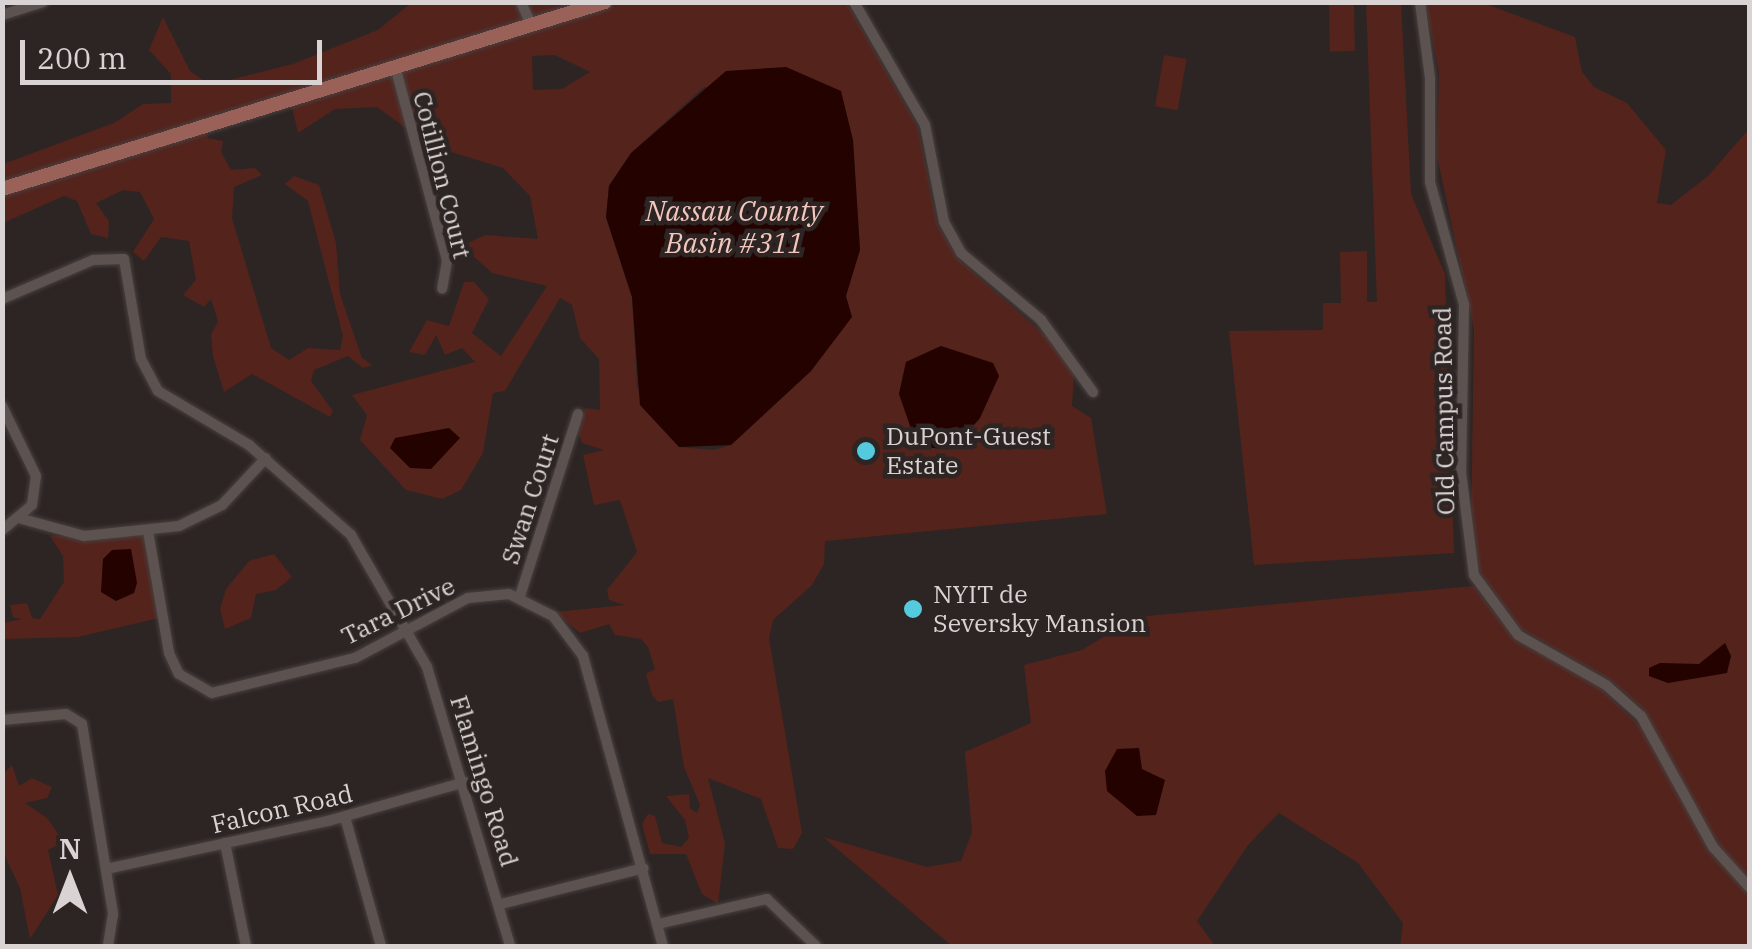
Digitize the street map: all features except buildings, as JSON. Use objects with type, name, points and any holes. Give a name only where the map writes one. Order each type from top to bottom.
[{"type":"main road","points":[[2,189],[396,70],[604,2]]},
{"type":"street","points":[[2,15],[44,2]]},
{"type":"street","points":[[521,2],[532,26]]},
{"type":"street","points":[[854,2],[925,125],[944,222],[962,253],[1042,320],[1092,392]]},
{"type":"street","name":"Old Campus Road","points":[[1420,2],[1430,78],[1430,182],[1464,305],[1461,472],[1474,575],[1518,635],[1606,685],[1641,716],[1712,847],[1750,888]]},
{"type":"street","name":"Cotillion Court","points":[[396,70],[447,261],[442,289]]},
{"type":"street","name":"Flamingo Road","points":[[2,299],[92,260],[124,259],[142,359],[158,391],[266,458],[350,535],[408,632],[465,782],[510,946]]},
{"type":"street","points":[[2,406],[36,476],[32,505],[22,519],[2,530]]},
{"type":"street","name":"Swan Court","points":[[520,596],[578,414]]},
{"type":"street","points":[[22,519],[84,536],[148,531],[212,513],[266,458]]},
{"type":"street","name":"Tara Drive","points":[[148,531],[169,653],[179,674],[204,691],[248,689],[355,658],[468,598],[520,596]]},
{"type":"street","points":[[520,596],[553,616],[583,656],[663,946]]},
{"type":"street","points":[[2,720],[66,714],[82,724],[113,914],[108,946]]},
{"type":"street","name":"Falcon Road","points":[[106,869],[345,817],[465,782]]},
{"type":"street","points":[[345,817],[381,946]]},
{"type":"street","points":[[226,843],[246,946]]},
{"type":"street","points":[[501,904],[644,868]]},
{"type":"street","points":[[658,924],[767,899],[816,946]]},
{"type":"shaded area","points":[[411,3],[847,3],[918,127],[937,223],[957,258],[1046,336],[1074,374],[1072,406],[1091,418],[1107,514],[825,541],[824,564],[812,585],[773,620],[769,638],[802,833],[793,849],[778,848],[761,799],[708,778],[725,843],[718,904],[702,894],[686,854],[650,854],[642,824],[648,814],[655,816],[662,843],[681,847],[689,838],[685,820],[666,796],[689,794],[690,808],[697,813],[700,805],[684,767],[673,699],[658,702],[652,695],[646,674],[655,669],[648,647],[641,639],[615,635],[609,624],[580,633],[555,612],[625,605],[609,600],[607,590],[637,552],[620,500],[594,505],[583,455],[604,450],[582,443],[578,432],[585,408],[600,410],[599,359],[580,338],[572,305],[560,298],[505,391],[493,393],[483,453],[461,490],[442,499],[406,490],[360,440],[367,415],[352,395],[475,362],[462,348],[445,355],[436,335],[425,355],[409,352],[427,320],[449,326],[464,282],[474,282],[489,299],[472,333],[501,356],[547,286],[492,273],[462,246],[485,235],[538,239],[530,196],[503,168],[429,145],[377,107],[335,109],[298,133],[291,103],[205,129],[208,138],[223,141],[221,152],[231,170],[255,168],[262,175],[234,187],[232,218],[271,348],[289,360],[308,348],[340,350],[343,336],[308,201],[285,184],[294,176],[319,185],[336,243],[340,294],[362,358],[372,365],[363,368],[348,356],[314,370],[311,381],[333,411],[330,417],[252,374],[224,392],[213,356],[211,335],[218,321],[211,299],[204,307],[183,295],[196,280],[189,241],[161,237],[144,261],[133,252],[154,219],[140,192],[123,190],[96,203],[109,221],[108,238],[91,234],[77,201],[64,196],[3,223],[3,164],[114,123],[143,104],[171,103],[171,74],[149,50],[163,17],[190,71],[210,85],[293,64],[378,30]],"holes":[[[555,55],[590,72],[562,89],[533,90],[532,56]],[[704,87],[853,140],[860,250],[811,371],[731,445],[714,450],[679,447],[637,387],[632,297],[606,218],[609,185],[631,153]],[[941,346],[980,418],[959,442],[913,434],[899,394],[906,362]]]},
{"type":"shaded area","points":[[1329,3],[1354,3],[1355,51],[1330,51]]},
{"type":"shaded area","points":[[1366,3],[1401,3],[1411,194],[1445,274],[1454,553],[1254,565],[1229,331],[1323,330],[1323,303],[1341,303],[1340,252],[1367,251],[1367,302],[1377,302]]},
{"type":"shaded area","points":[[1425,3],[1483,3],[1575,37],[1582,72],[1594,87],[1627,103],[1666,150],[1657,203],[1671,205],[1708,176],[1749,129],[1749,880],[1716,842],[1642,708],[1610,680],[1521,629],[1481,574],[1471,537],[1474,329],[1437,156],[1439,73]]},
{"type":"shaded area","points":[[1164,55],[1187,59],[1178,110],[1155,106]]},
{"type":"shaded area","points":[[148,531],[163,617],[78,637],[3,639],[3,623],[22,619],[13,617],[10,605],[27,603],[32,618],[40,619],[64,582],[63,556],[50,536]]},
{"type":"shaded area","points":[[274,554],[292,577],[276,590],[256,594],[251,618],[225,629],[220,609],[226,589],[249,561]]},
{"type":"shaded area","points":[[1474,586],[1514,638],[1599,687],[1647,732],[1708,850],[1749,894],[1749,946],[1400,946],[1403,923],[1358,863],[1279,813],[1248,845],[1197,921],[1215,946],[952,946],[823,837],[927,867],[961,861],[972,832],[965,752],[1031,723],[1024,665],[1082,650],[1136,617]]},
{"type":"shaded area","points":[[12,765],[19,786],[32,778],[52,787],[47,798],[25,803],[47,818],[64,842],[48,850],[58,895],[30,939],[20,888],[3,852],[3,774]]},
{"type":"water","name":"Nassau County Basin #311","points":[[786,67],[841,91],[853,140],[860,250],[846,296],[852,317],[811,371],[731,445],[679,447],[640,405],[632,297],[606,217],[609,186],[631,153],[726,71]]},
{"type":"water","points":[[941,346],[993,363],[999,376],[980,418],[959,442],[941,449],[926,447],[913,434],[899,394],[906,362]]},
{"type":"water","points":[[449,428],[460,438],[431,469],[410,468],[390,448],[395,438]]},
{"type":"water","points":[[131,549],[137,583],[134,593],[116,601],[101,592],[103,559],[112,550]]},
{"type":"water","points":[[1725,643],[1731,656],[1727,673],[1668,683],[1649,676],[1649,668],[1660,663],[1699,664]]},
{"type":"water","points":[[1139,748],[1142,769],[1165,780],[1156,815],[1137,816],[1107,791],[1105,771],[1117,749]]},
{"type":"place","name":"DuPont-Guest Estate","points":[[866,451]]},
{"type":"place","name":"NYIT de Seversky Mansion","points":[[913,609]]}]
